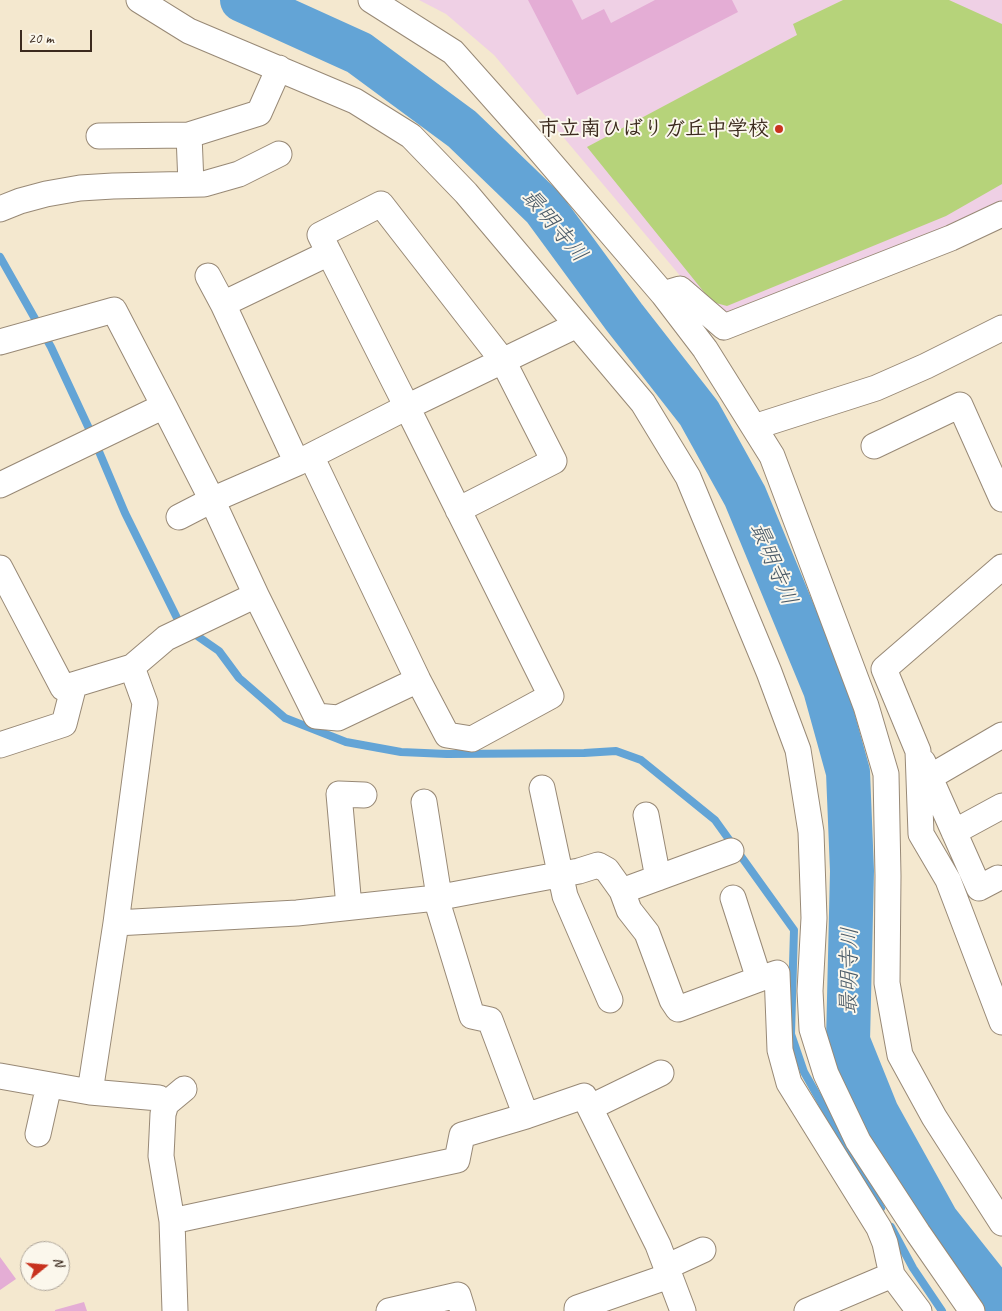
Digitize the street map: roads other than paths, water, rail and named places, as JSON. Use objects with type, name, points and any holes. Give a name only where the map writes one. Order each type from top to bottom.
[{"type":"street","points":[[139,0],[189,31],[355,101],[412,136],[466,192],[643,403],[688,478],[769,672],[798,750],[812,832],[814,918],[810,991],[812,1029],[826,1074],[858,1141],[972,1311]]},
{"type":"street","points":[[372,0],[453,52],[525,132],[664,294],[705,349],[772,456],[866,706],[886,774],[888,876],[887,983],[900,1055],[934,1117],[1002,1223]]},
{"type":"street","points":[[99,136],[190,135],[259,113],[279,68]]},
{"type":"street","points":[[190,135],[191,184]]},
{"type":"street","points":[[0,209],[46,194],[80,188],[204,184],[239,174],[279,154]]},
{"type":"street","points":[[208,276],[447,734],[472,739],[551,696],[320,235],[381,204],[503,361],[554,461],[458,510]]},
{"type":"street","points":[[664,294],[680,289],[724,327],[951,238],[1002,214]]},
{"type":"street","points":[[223,304],[329,253]]},
{"type":"street","points":[[0,342],[114,310],[212,500],[256,595],[316,716],[338,718],[418,680]]},
{"type":"street","points":[[180,517],[212,500],[304,459],[577,325]]},
{"type":"street","points":[[754,427],[876,388],[926,366],[1002,328]]},
{"type":"street","points":[[874,446],[960,405],[1002,499]]},
{"type":"street","points":[[0,485],[164,406]]},
{"type":"street","points":[[998,878],[979,888],[884,669],[1002,567]]},
{"type":"street","points":[[0,568],[63,688],[132,667],[166,638],[256,595]]},
{"type":"street","points":[[90,1092],[116,923],[145,703],[132,667]]},
{"type":"street","points":[[3,737],[64,724],[74,685]]},
{"type":"street","points":[[930,777],[1002,735]]},
{"type":"street","points":[[918,751],[921,834],[948,880],[1002,1022]]},
{"type":"street","points":[[542,788],[564,896],[610,1000]]},
{"type":"street","points":[[348,907],[333,791],[364,795]]},
{"type":"street","points":[[424,802],[438,890],[436,898],[472,1016],[490,1020],[526,1116]]},
{"type":"street","points":[[954,832],[1002,806]]},
{"type":"street","points":[[646,815],[658,878]]},
{"type":"street","points":[[622,891],[731,851]]},
{"type":"street","points":[[116,923],[297,913],[436,898],[598,865],[607,870],[622,891],[629,910],[647,933],[672,1000],[678,1010],[777,973],[780,1050],[789,1082],[879,1228],[885,1243],[892,1274],[920,1311]]},
{"type":"street","points":[[733,898],[759,979]]},
{"type":"street","points":[[590,1107],[661,1073]]},
{"type":"street","points":[[0,1076],[90,1092],[159,1098],[175,1097],[163,1114],[161,1156],[172,1221],[175,1311]]},
{"type":"street","points":[[38,1134],[49,1085]]},
{"type":"street","points":[[172,1221],[457,1160],[462,1135],[584,1096],[658,1245],[683,1311]]},
{"type":"street","points":[[578,1311],[576,1308],[668,1272],[704,1250]]},
{"type":"street","points":[[807,1311],[892,1274]]},
{"type":"street","points":[[389,1311],[458,1295],[463,1311]]},
{"type":"waterway","name":"最明寺川","points":[[242,0],[359,53],[462,129],[544,208],[624,317],[699,413],[745,496],[825,689],[848,772],[852,871],[848,1041],[877,1113],[937,1221],[1002,1303]]},
{"type":"waterway","points":[[0,257],[51,347],[92,435],[125,513],[180,624],[219,651],[239,678],[285,718],[346,742],[401,752],[447,754],[616,751],[641,760],[715,820],[794,930],[791,1034],[804,1072],[881,1208]]},
{"type":"waterway","points":[[891,1227],[913,1268],[942,1311]]},
{"type":"place","name":"市立南ひばりガ丘中学校","points":[[779,129]]}]
